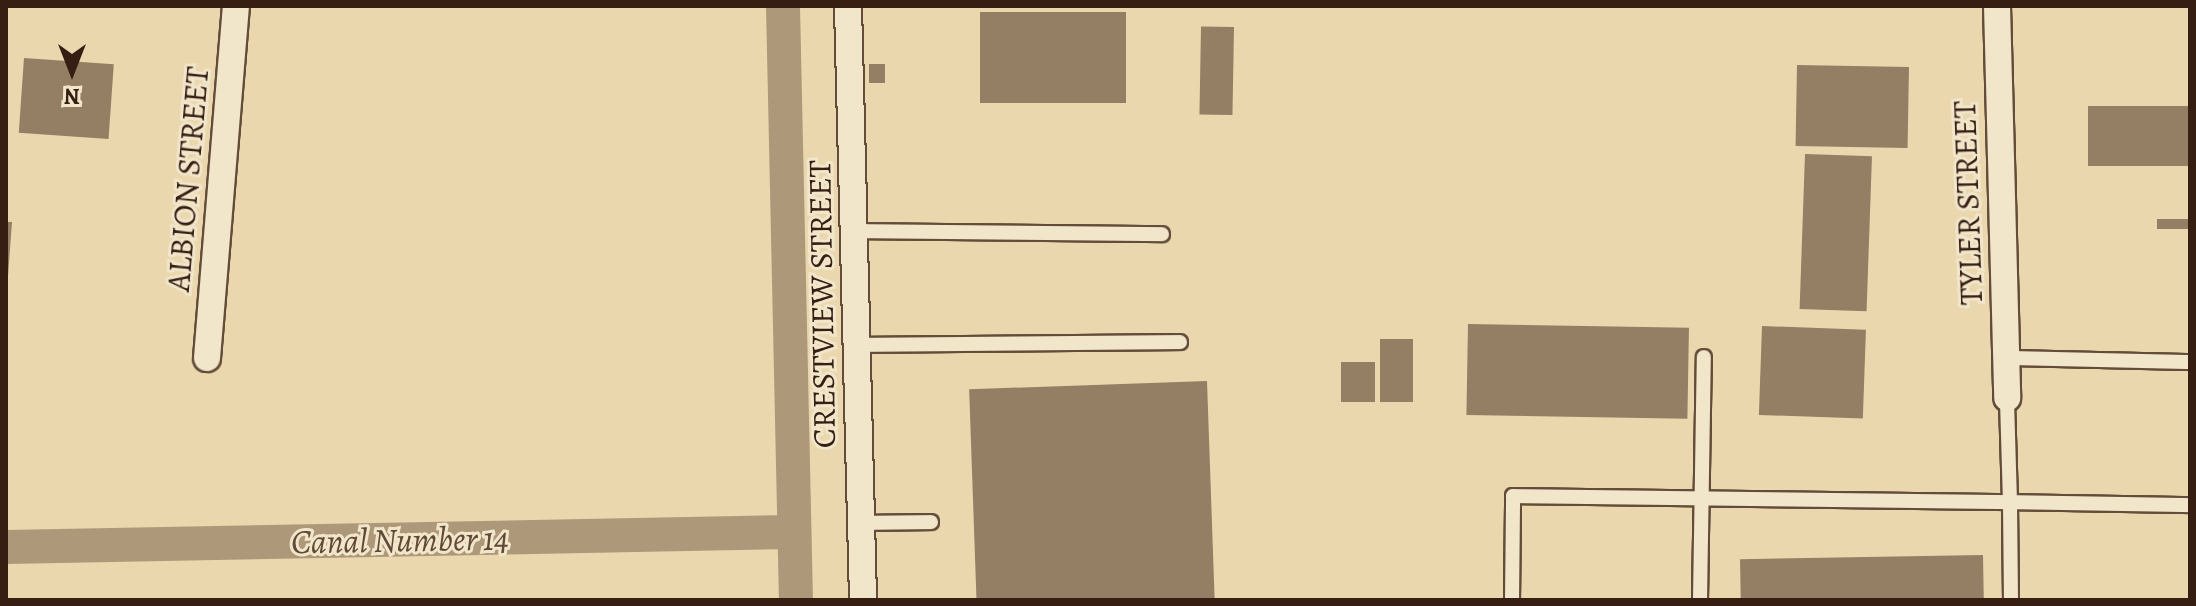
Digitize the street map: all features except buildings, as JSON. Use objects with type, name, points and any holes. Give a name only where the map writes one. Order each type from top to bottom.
[{"type":"street","name":"ALBION STREET","points":[[207,358],[236,6]]},
{"type":"street","name":"CRESTVIEW STREET","points":[[848,6],[863,600]]},
{"type":"street","name":"TYLER STREET","points":[[1997,6],[2007,398]]},
{"type":"lane","points":[[854,231],[1162,234]]},
{"type":"lane","points":[[857,345],[1180,342]]},
{"type":"lane","points":[[1700,600],[1704,357]]},
{"type":"lane","points":[[2007,358],[2190,362]]},
{"type":"lane","points":[[2007,398],[2011,600]]},
{"type":"lane","points":[[1512,600],[1513,496],[2190,505]]},
{"type":"lane","points":[[861,523],[931,522]]},
{"type":"waterway","points":[[783,6],[796,600]]},
{"type":"waterway","name":"Canal Number 14","points":[[6,547],[794,532]]}]
